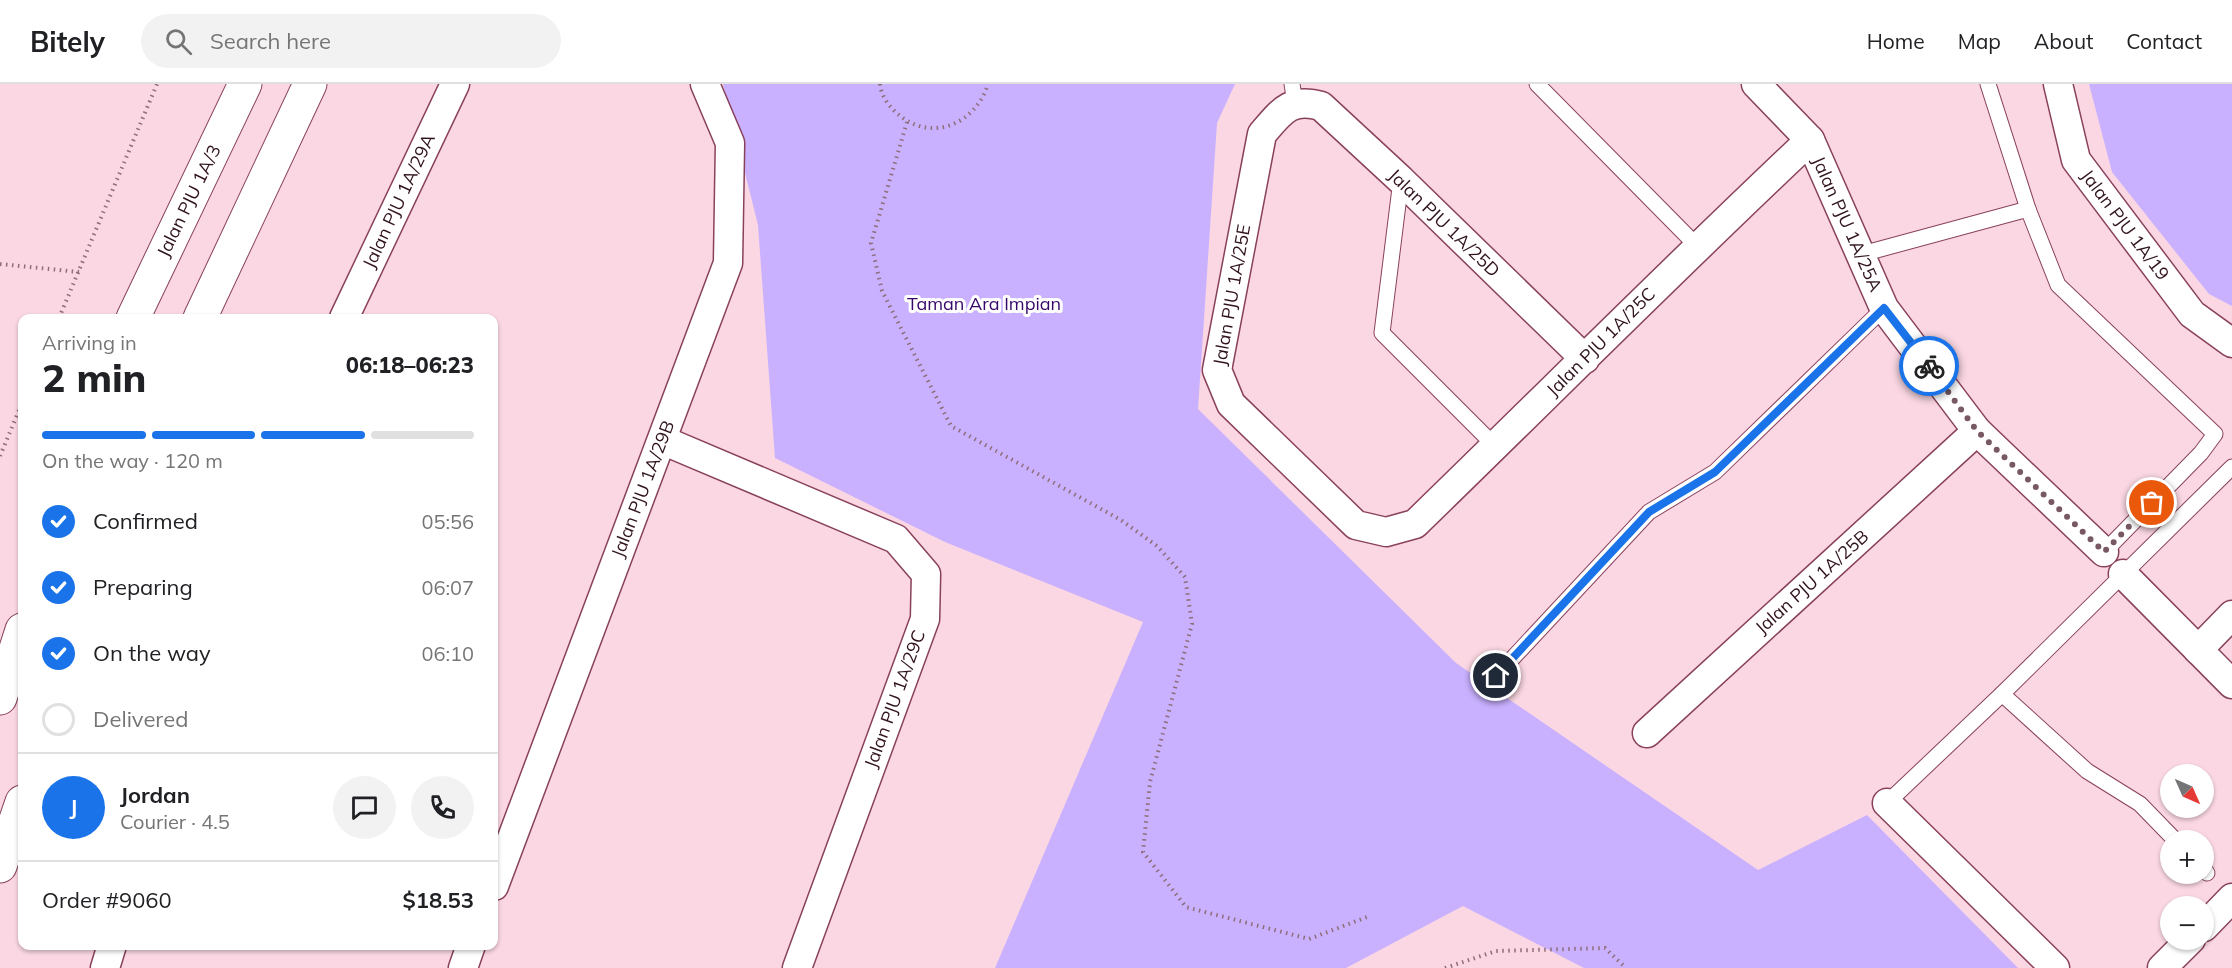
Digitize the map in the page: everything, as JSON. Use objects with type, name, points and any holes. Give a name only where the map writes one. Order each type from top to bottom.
[{"type":"street","name":"Jalan PJU 1A/3","points":[[135,314],[245,84]]},
{"type":"street","points":[[202,314],[310,84]]},
{"type":"street","name":"Jalan PJU 1A/29A","points":[[346,314],[455,84]]},
{"type":"street","name":"Jalan PJU 1A/29B","points":[[498,875],[728,263],[729,143],[705,84]]},
{"type":"street","name":"Jalan PJU 1A/25A","points":[[1756,84],[1810,140],[1884,308],[1977,431],[2104,552]]},
{"type":"street","name":"Jalan PJU 1A/19","points":[[2058,84],[2076,160],[2192,314],[2232,343]]},
{"type":"street","name":"Jalan PJU 1A/25D","points":[[1294,93],[1321,106],[1401,180],[1585,359]]},
{"type":"street","name":"Jalan PJU 1A/25E","points":[[1294,93],[1262,134],[1217,370],[1231,404],[1356,525],[1386,532]]},
{"type":"street","name":"Jalan PJU 1A/25C","points":[[1386,532],[1415,524],[1585,359],[1697,246],[1810,140]]},
{"type":"street","name":"Jalan PJU 1A/25B","points":[[1647,733],[1977,431]]},
{"type":"street","name":"Jalan PJU 1A/29C","points":[[662,440],[896,539],[926,574],[925,619],[797,968]]},
{"type":"street","points":[[2123,574],[2232,684]]},
{"type":"street","points":[[2198,650],[2232,615]]},
{"type":"street","points":[[0,698],[18,642]]},
{"type":"street","points":[[1887,803],[2055,968]]},
{"type":"street","points":[[0,866],[18,814]]},
{"type":"street","points":[[2214,917],[2232,898]]},
{"type":"street","points":[[105,968],[110,950]]},
{"type":"street","points":[[463,968],[469,950]]},
{"type":"street","points":[[2162,968],[2180,950]]},
{"type":"lane","points":[[1537,84],[1697,246]]},
{"type":"lane","points":[[1989,84],[2028,209],[2058,285],[2215,434],[2201,453],[2104,552]]},
{"type":"lane","points":[[1401,180],[1382,333],[1495,446]]},
{"type":"lane","points":[[1862,254],[2028,209]]},
{"type":"lane","points":[[1496,676],[1649,512],[1715,472],[1884,308]]},
{"type":"lane","points":[[1887,803],[2002,694],[2232,467]]},
{"type":"lane","points":[[2002,694],[2087,771],[2140,804],[2165,830]]},
{"type":"path","points":[[61,314],[157,84]]},
{"type":"path","points":[[880,84],[880,90],[891,109],[907,122],[929,128],[950,126],[970,115],[984,98],[988,84]]},
{"type":"path","points":[[907,122],[871,243],[882,291],[951,426],[1121,520],[1158,546],[1185,577],[1192,624],[1150,782],[1143,852],[1186,907],[1309,939],[1367,917]]},
{"type":"path","points":[[0,264],[79,272]]},
{"type":"path","points":[[0,456],[18,413]]},
{"type":"path","points":[[1445,968],[1496,951],[1605,948],[1626,968]]},
{"type":"green space","name":"Taman Ara Impian","points":[[723,84],[1235,84],[1217,123],[1198,409],[1456,663],[1758,870],[1867,815],[2018,968],[1584,968],[1463,906],[1346,968],[995,968],[1143,622],[945,542],[775,458],[758,225]]},
{"type":"green space","points":[[2089,84],[2232,84],[2232,306],[2209,294],[2112,172]]},
{"type":"way so far","points":[[1929,366],[1977,431],[2104,552],[2152,503]]},
{"type":"route","points":[[1496,676],[1649,512],[1715,472],[1884,308],[1929,366]]}]
